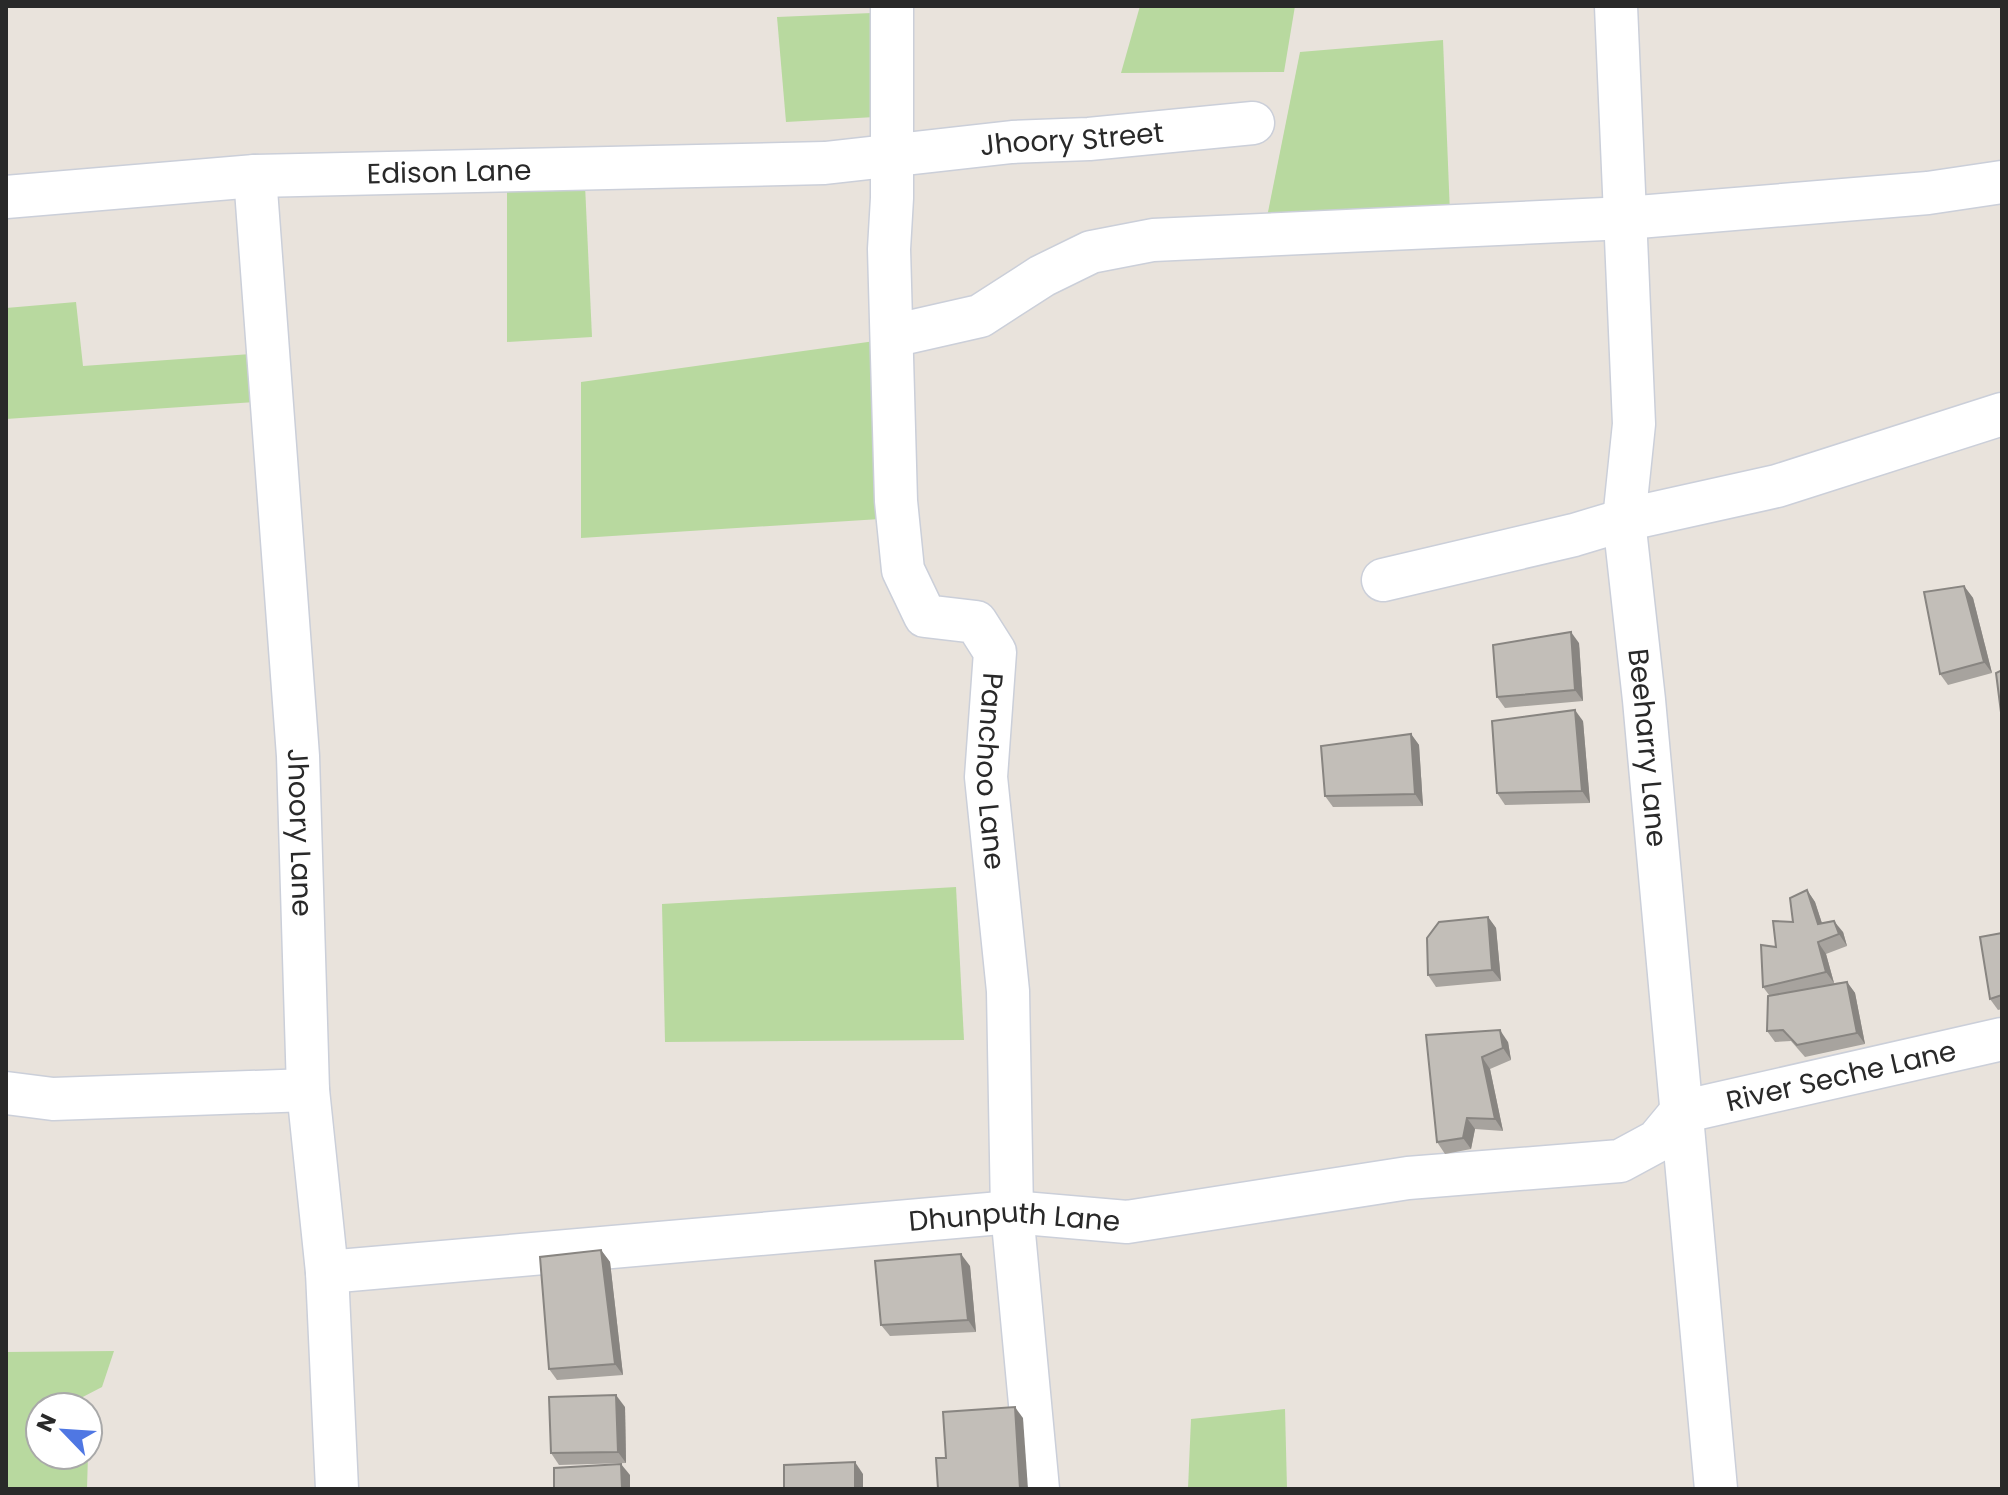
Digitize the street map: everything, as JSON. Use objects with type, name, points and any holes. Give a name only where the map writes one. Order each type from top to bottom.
[{"type":"street","points":[[892,6],[889,249],[892,336],[980,316],[1042,276],[1091,252],[1153,240],[1626,218],[1928,193],[2002,182]]},
{"type":"street","name":"Beeharry Lane","points":[[1616,6],[1634,424],[1624,520],[1644,700],[1716,1489]]},
{"type":"street","name":"Jhoory Street","points":[[891,156],[1012,142],[1089,139],[1253,123]]},
{"type":"street","name":"Edison Lane","points":[[6,197],[255,176],[825,163],[891,156]]},
{"type":"street","name":"Jhoory Lane","points":[[255,176],[298,756],[308,1090],[327,1272],[337,1489]]},
{"type":"street","name":"Panchoo Lane","points":[[892,336],[896,501],[903,570],[925,616],[976,622],[995,652],[986,777],[1008,991],[1012,1212]]},
{"type":"street","points":[[1383,580],[1574,535],[1624,520],[1777,486],[2002,414]]},
{"type":"street","name":"River Seche Lane","points":[[1681,1112],[2002,1039]]},
{"type":"street","points":[[6,1093],[53,1099],[308,1090]]},
{"type":"street","name":"Dhunputh Lane","points":[[327,1272],[1012,1212],[1127,1222],[1408,1178],[1620,1161],[1657,1141],[1681,1112]]},
{"type":"street","points":[[1012,1212],[1038,1489]]},
{"type":"green space","points":[[1140,6],[1295,6],[1284,72],[1121,73]]},
{"type":"green space","points":[[872,13],[875,117],[786,122],[777,17]]},
{"type":"green space","points":[[1443,40],[1450,214],[1267,217],[1300,52]]},
{"type":"green space","points":[[585,185],[592,337],[507,342],[507,188]]},
{"type":"green space","points":[[76,302],[83,366],[251,354],[255,402],[6,419],[6,308]]},
{"type":"green space","points":[[875,341],[880,519],[581,538],[581,382]]},
{"type":"green space","points":[[956,887],[964,1040],[665,1042],[662,904]]},
{"type":"green space","points":[[114,1351],[102,1387],[94,1391],[24,1391],[24,1471],[88,1471],[87,1489],[6,1489],[6,1352]]},
{"type":"green space","points":[[1285,1409],[1287,1489],[1188,1489],[1191,1419]]},
{"type":"building","points":[[1964,586],[1984,662],[1940,674],[1924,592]]},
{"type":"building","points":[[1571,632],[1575,690],[1497,697],[1493,645]]},
{"type":"building","points":[[2002,670],[2002,720],[1996,673]]},
{"type":"building","points":[[1575,710],[1582,791],[1497,793],[1492,721]]},
{"type":"building","points":[[1411,734],[1415,794],[1325,796],[1321,746]]},
{"type":"building","points":[[1807,890],[1818,924],[1834,921],[1839,934],[1818,942],[1826,972],[1763,987],[1761,945],[1776,947],[1773,921],[1793,922],[1790,898]]},
{"type":"building","points":[[1488,917],[1492,970],[1428,975],[1427,938],[1439,922]]},
{"type":"building","points":[[2002,933],[2002,995],[1990,999],[1980,937]]},
{"type":"building","points":[[1847,982],[1857,1033],[1797,1045],[1783,1030],[1767,1031],[1768,996]]},
{"type":"building","points":[[1500,1030],[1503,1048],[1482,1057],[1495,1119],[1467,1118],[1463,1138],[1437,1142],[1426,1035]]},
{"type":"building","points":[[601,1250],[615,1364],[549,1369],[540,1257]]},
{"type":"building","points":[[961,1254],[968,1320],[881,1325],[875,1261]]},
{"type":"building","points":[[616,1395],[618,1452],[551,1453],[549,1397]]},
{"type":"building","points":[[1015,1407],[1020,1489],[938,1489],[936,1458],[946,1458],[943,1412]]},
{"type":"building","points":[[855,1462],[855,1489],[784,1489],[784,1465]]},
{"type":"building","points":[[621,1464],[622,1489],[554,1489],[554,1468]]}]
